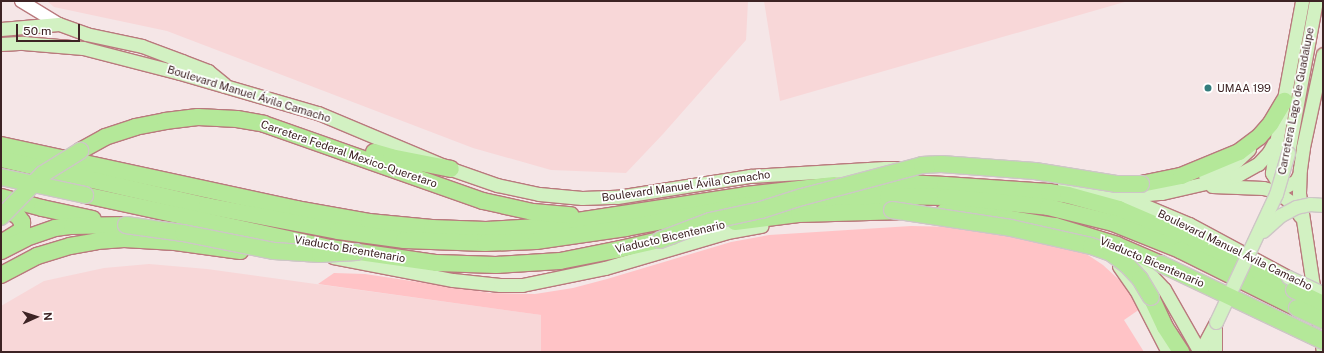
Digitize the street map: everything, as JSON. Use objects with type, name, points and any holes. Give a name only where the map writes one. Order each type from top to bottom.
[{"type":"highway","points":[[660,240],[710,221],[761,210],[802,197],[922,165],[941,164],[1035,171],[1139,190],[1188,174],[1231,156],[1254,141],[1271,123],[1284,101]]},
{"type":"highway","name":"Carretera Federal Mexico-Queretaro","points":[[1,217],[43,174],[80,150],[106,137],[135,127],[165,121],[198,117],[237,119],[264,124],[489,203],[533,212],[603,218]]},
{"type":"highway","points":[[264,124],[313,132],[391,157],[451,169]]},
{"type":"highway","name":"Boulevard Manuel Ávila Camacho","points":[[1,145],[297,209],[369,222],[432,228],[486,230],[538,227],[810,186],[887,182],[1049,192],[1119,209],[1291,283]]},
{"type":"highway","points":[[1,159],[207,206],[338,231],[404,240],[485,243],[536,241],[626,228],[751,205],[820,199],[888,196],[945,197],[1048,207],[1113,223],[1180,250],[1323,320]]},
{"type":"highway","points":[[1188,174],[1221,170]]},
{"type":"highway","points":[[2,193],[48,210],[126,225],[183,233],[274,251],[320,254],[356,252]]},
{"type":"highway","points":[[1,243],[19,233],[22,226],[20,218],[2,193]]},
{"type":"highway","name":"Viaducto Bicentenario","points":[[2,193],[356,252],[437,263],[496,265],[560,261],[660,240],[724,224],[769,217],[799,214],[892,210],[968,213],[1049,225],[1117,245],[1161,264],[1323,341]]},
{"type":"highway","points":[[892,210],[1003,227],[1091,246],[1111,253],[1127,265],[1140,278],[1165,326],[1181,352]]},
{"type":"highway","points":[[1,251],[26,238],[55,228],[72,226],[126,225]]},
{"type":"highway","points":[[1,275],[37,256],[70,246],[96,241],[124,239],[175,242],[288,257],[336,258]]},
{"type":"highway","points":[[1291,283],[1323,304]]},
{"type":"main road","points":[[1299,175],[1296,182],[1286,186],[1278,184],[1273,177],[1272,169],[1302,1]]},
{"type":"main road","name":"Carretera Lago de Guadalupe","points":[[1200,352],[1216,322],[1276,194],[1288,153],[1316,1]]},
{"type":"main road","points":[[1,29],[59,24],[86,34],[142,46],[208,71],[230,88]]},
{"type":"main road","name":"Boulevard Manuel Ávila Camacho","points":[[1,44],[23,42],[82,48],[230,88],[318,113],[451,169],[497,185],[539,194],[582,198],[617,197],[750,176],[885,168],[1049,180],[1122,196],[1189,224],[1291,283],[1323,293]]},
{"type":"main road","name":"Carretera Lago de Guadalupe","points":[[1323,54],[1303,147],[1299,175],[1299,193],[1323,352]]},
{"type":"main road","points":[[1139,190],[1162,193],[1236,176],[1252,168],[1269,152],[1278,131]]},
{"type":"main road","points":[[1122,196],[1139,190],[1221,170],[1230,166],[1241,158],[1254,141]]},
{"type":"main road","points":[[1202,185],[1263,188],[1275,191],[1291,202],[1299,214],[1304,227]]},
{"type":"main road","points":[[2,193],[165,217],[336,258],[453,280],[500,285],[522,284],[605,268],[726,232],[777,223],[927,216],[964,218],[1042,229],[1095,242],[1134,257],[1323,348]]},
{"type":"main road","points":[[1255,240],[1273,221],[1289,210],[1303,205],[1323,205]]},
{"type":"main road","points":[[1095,242],[1111,256],[1130,280],[1168,352]]},
{"type":"main road","points":[[1134,257],[1164,289],[1200,352]]},
{"type":"main road","points":[[1215,352],[1214,340],[1216,322]]},
{"type":"street","points":[[21,1],[59,24]]},
{"type":"shaded area","points":[[47,1],[748,1],[746,40],[663,134],[626,173],[551,170],[473,148],[167,31],[54,7]]},
{"type":"shaded area","points":[[764,1],[1128,1],[780,101]]},
{"type":"shaded area","points":[[911,226],[957,227],[1079,249],[1103,265],[1127,287],[1140,309],[1124,320],[1144,352],[541,352],[541,315],[318,284],[334,273],[365,274],[491,293],[535,294],[573,288],[731,242],[769,235]]},
{"type":"shaded area","points":[[149,264],[207,269],[541,315],[541,352],[1,352],[1,306],[44,281],[104,268]]},
{"type":"place","name":"UMAA 199","points":[[1208,88]]}]
